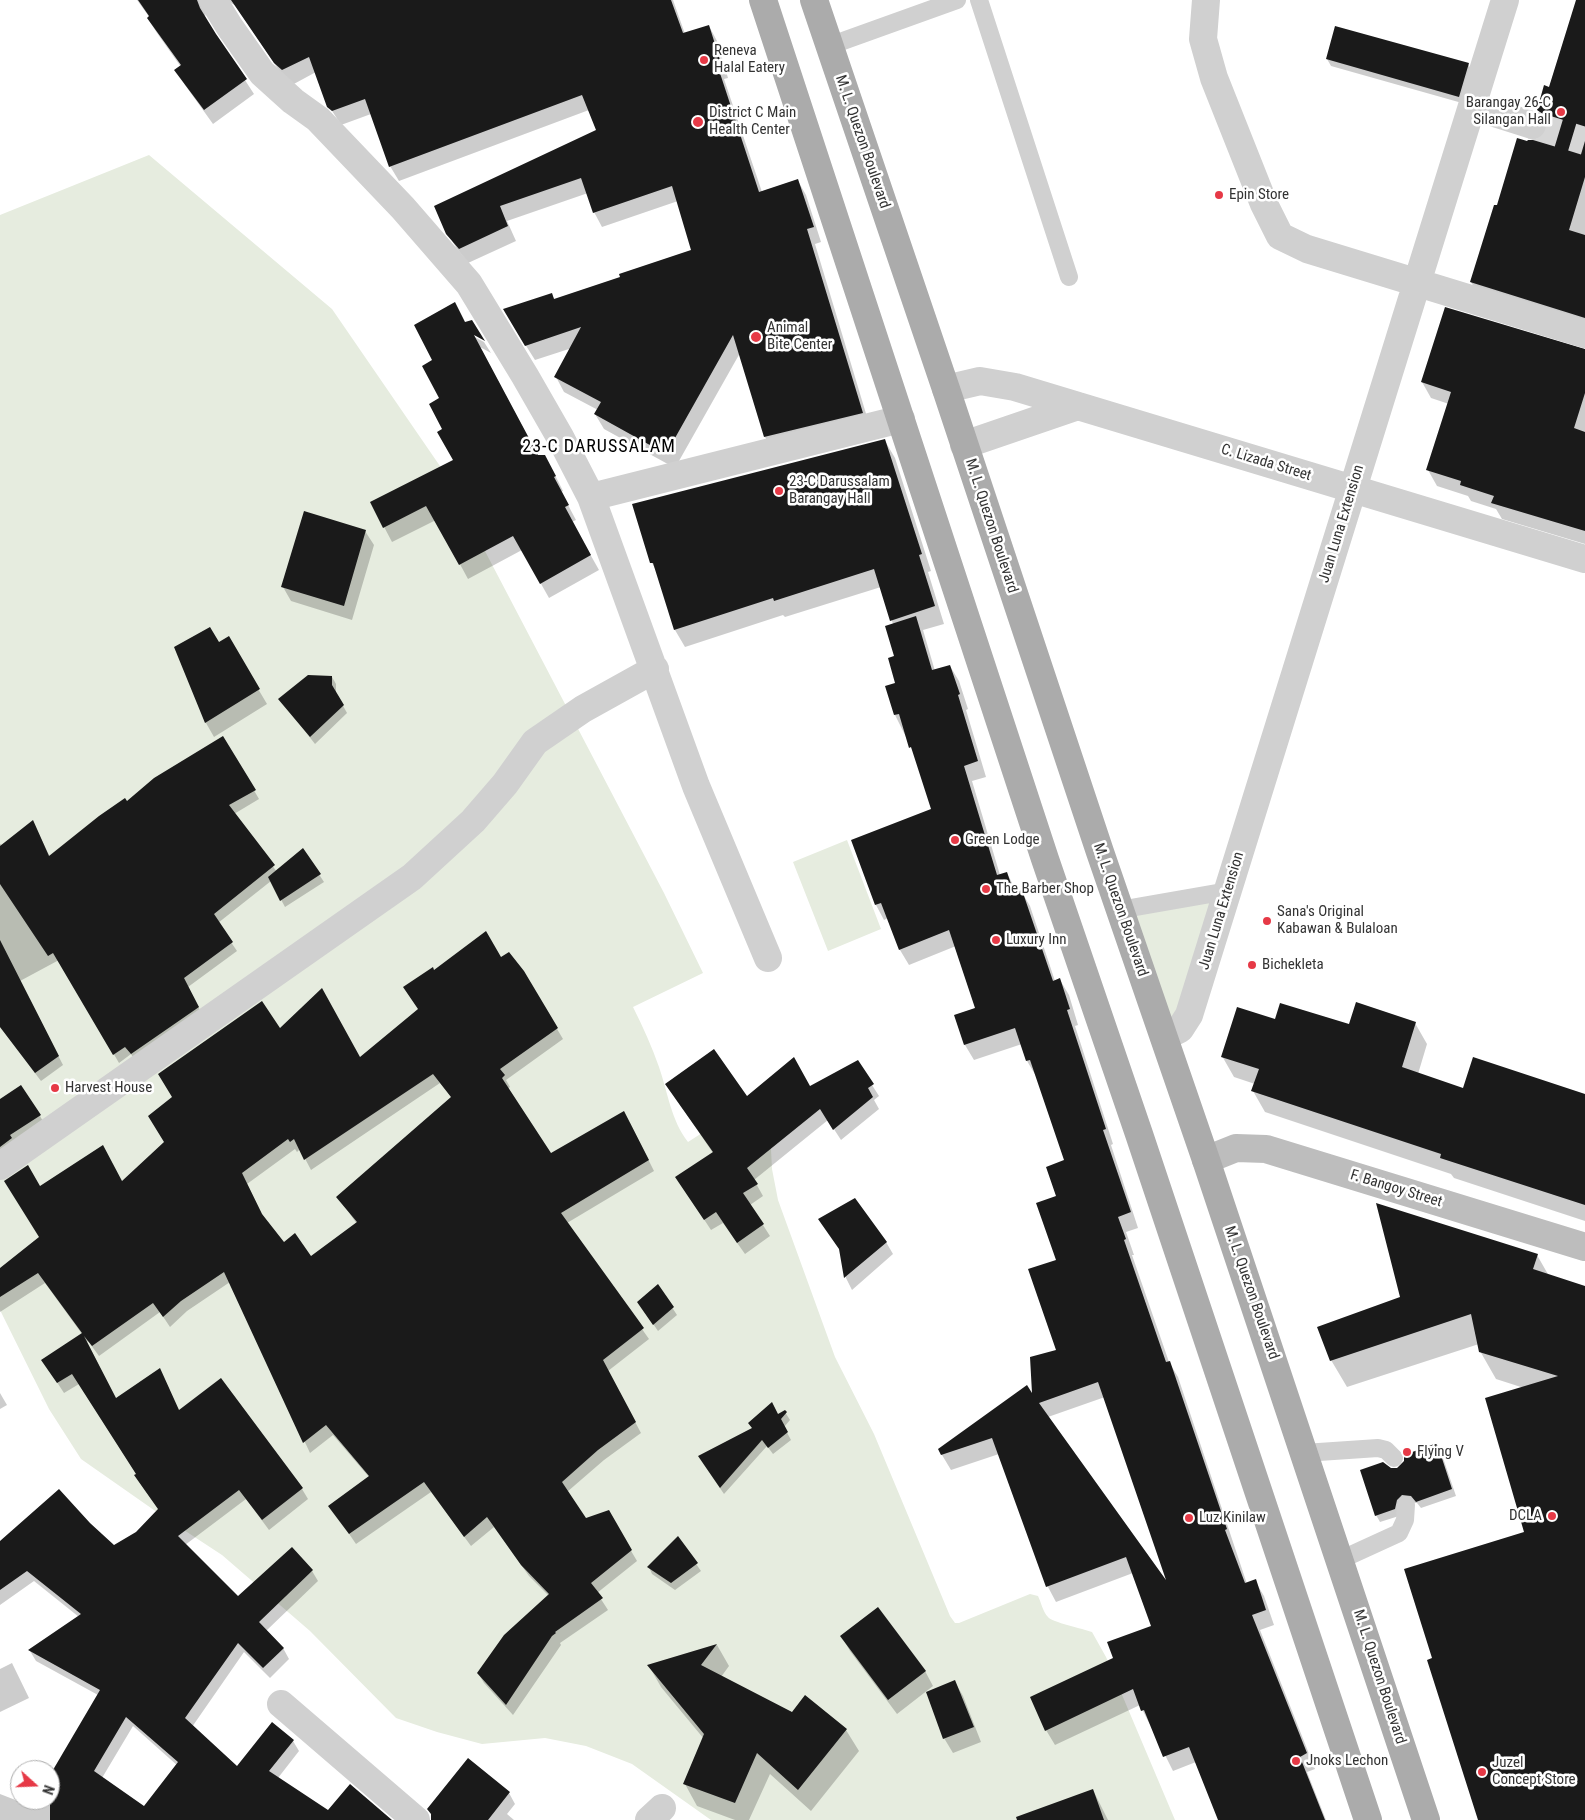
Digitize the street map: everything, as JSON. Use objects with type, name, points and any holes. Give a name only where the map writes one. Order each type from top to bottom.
[{"type":"main road","points":[[763,0],[1039,840],[1368,1820]]},
{"type":"main road","name":"M. L. Quezon Boulevard","points":[[814,0],[946,389],[1119,910],[1206,1160],[1426,1820]]},
{"type":"street","points":[[214,0],[229,26],[262,73],[293,101],[318,119],[402,208],[469,284],[534,391],[591,497],[696,786],[768,958]]},
{"type":"street","points":[[1206,0],[1203,39],[1214,78],[1264,204],[1280,236],[1307,249],[1585,334]]},
{"type":"street","name":"Juan Luna Extension","points":[[1164,1037],[1180,1030],[1189,1015],[1505,0]]},
{"type":"street","points":[[1472,106],[1532,125]]},
{"type":"street","name":"C. Lizada Street","points":[[946,389],[980,381],[1015,387],[1585,559]]},
{"type":"street","points":[[964,446],[1078,406]]},
{"type":"street","points":[[591,497],[900,419]]},
{"type":"street","points":[[0,1166],[412,877],[473,821],[505,784],[535,742],[583,709],[655,669]]},
{"type":"street","name":"F. Bangoy Street","points":[[1206,1160],[1236,1148],[1266,1149],[1585,1247]]},
{"type":"street","points":[[281,1704],[416,1820]]},
{"type":"lane","points":[[829,46],[957,0]]},
{"type":"lane","points":[[979,0],[1069,278]]},
{"type":"lane","points":[[1119,910],[1228,892]]},
{"type":"lane","points":[[1304,1453],[1378,1448],[1386,1450],[1394,1458]]},
{"type":"lane","points":[[1340,1560],[1399,1532],[1404,1520],[1406,1505]]},
{"type":"shaded area","points":[[149,155],[332,309],[442,469],[664,893],[703,973],[633,1007],[659,1067],[682,1134],[688,1142],[741,1108],[765,1139],[771,1149],[772,1169],[778,1200],[835,1357],[874,1434],[950,1616],[955,1623],[959,1623],[1030,1594],[1038,1596],[1050,1619],[1092,1632],[1106,1657],[1175,1820],[711,1820],[632,1764],[586,1746],[545,1738],[482,1744],[437,1732],[396,1718],[310,1631],[222,1555],[81,1459],[49,1409],[0,1310],[0,215]]},
{"type":"shaded area","points":[[847,840],[881,929],[828,951],[793,862]]},
{"type":"shaded area","points":[[1213,900],[1179,1019],[1166,1021],[1132,916]]},
{"type":"building","points":[[138,0],[197,0],[216,34],[247,79],[204,110],[174,70],[181,65],[147,18],[149,16]]},
{"type":"building","points":[[231,0],[671,0],[683,33],[709,25],[721,63],[717,64],[759,192],[798,179],[814,227],[807,229],[863,413],[764,437],[733,335],[666,454],[594,414],[601,402],[554,377],[581,327],[525,346],[503,309],[552,293],[554,299],[620,277],[619,274],[691,250],[672,186],[593,213],[581,178],[500,206],[508,226],[459,249],[446,234],[434,206],[596,130],[582,95],[389,167],[365,99],[332,111],[327,107],[309,57],[282,70],[274,63]]},
{"type":"building","points":[[1576,0],[1585,0],[1585,177],[1569,230],[1585,235],[1585,318],[1470,282],[1494,205],[1497,205],[1517,138],[1527,141],[1536,140],[1543,136],[1547,130],[1547,121],[1543,114],[1537,110],[1544,85],[1549,87]]},
{"type":"building","points":[[1335,26],[1469,63],[1459,97],[1326,59]]},
{"type":"building","points":[[455,302],[465,322],[472,320],[485,341],[474,335],[538,455],[545,455],[569,505],[565,507],[591,555],[540,584],[513,536],[459,565],[426,506],[383,528],[370,502],[453,460],[437,432],[442,429],[429,404],[439,398],[422,366],[432,360],[414,325]]},
{"type":"building","points":[[1445,307],[1585,349],[1585,393],[1574,428],[1585,432],[1585,531],[1491,503],[1494,496],[1460,485],[1461,481],[1426,470],[1451,392],[1421,382]]},
{"type":"building","points":[[885,439],[922,554],[919,555],[935,606],[890,621],[874,569],[774,601],[773,598],[674,630],[653,563],[650,563],[632,504]]},
{"type":"building","points":[[304,511],[366,530],[344,606],[281,587]]},
{"type":"building","points":[[916,616],[932,670],[950,665],[978,761],[964,766],[997,875],[1007,872],[1014,893],[1022,890],[1053,981],[1060,978],[1070,1009],[1067,1010],[1106,1129],[1103,1130],[1131,1212],[1118,1217],[1126,1239],[1124,1240],[1166,1362],[1170,1361],[1227,1529],[1225,1530],[1245,1583],[1256,1579],[1266,1610],[1252,1615],[1307,1753],[1300,1757],[1325,1820],[1218,1820],[1189,1747],[1163,1757],[1144,1710],[1141,1711],[1133,1689],[1045,1731],[1030,1697],[1113,1658],[1107,1642],[1151,1626],[1126,1557],[1046,1587],[992,1438],[941,1455],[938,1449],[1027,1385],[1032,1393],[1030,1357],[1056,1350],[1028,1269],[1056,1260],[1036,1203],[1056,1196],[1046,1167],[1064,1160],[1030,1060],[1026,1061],[1015,1028],[964,1045],[954,1015],[975,1008],[949,930],[899,950],[881,903],[875,905],[851,840],[931,809],[899,714],[894,715],[885,686],[895,683],[888,658],[894,656],[885,626]],"holes":[[[1098,1382],[1166,1580],[1039,1403]]]},
{"type":"building","points":[[210,627],[219,642],[229,636],[260,689],[205,723],[174,647]]},
{"type":"building","points":[[308,675],[332,676],[332,685],[344,705],[310,737],[278,699]]},
{"type":"building","points":[[223,736],[256,790],[229,805],[275,865],[214,914],[233,942],[184,978],[199,1007],[131,1054],[125,1047],[113,1055],[53,953],[48,956],[0,884],[0,846],[33,820],[49,856],[99,816],[125,798],[127,801],[154,778]]},
{"type":"building","points":[[303,848],[321,874],[280,901],[268,877]]},
{"type":"building","points":[[486,931],[501,957],[509,952],[524,971],[558,1028],[500,1069],[505,1075],[502,1078],[551,1153],[624,1111],[649,1160],[561,1213],[644,1328],[603,1360],[636,1422],[598,1450],[562,1482],[586,1518],[609,1510],[632,1550],[591,1583],[603,1598],[555,1632],[506,1705],[477,1673],[504,1635],[549,1594],[521,1565],[487,1517],[464,1537],[424,1482],[349,1534],[328,1506],[369,1476],[326,1425],[303,1443],[224,1272],[181,1301],[163,1317],[153,1303],[92,1346],[84,1336],[116,1398],[160,1368],[179,1410],[221,1378],[303,1488],[262,1520],[239,1490],[178,1536],[238,1596],[292,1547],[313,1570],[259,1622],[284,1648],[263,1668],[238,1643],[185,1718],[237,1766],[272,1722],[294,1740],[269,1771],[328,1810],[350,1784],[392,1820],[50,1820],[50,1810],[60,1810],[59,1760],[100,1690],[28,1650],[81,1614],[27,1571],[0,1590],[0,1541],[59,1489],[90,1523],[114,1545],[136,1532],[158,1509],[134,1475],[136,1474],[72,1374],[57,1383],[41,1360],[82,1333],[38,1273],[0,1297],[0,1268],[39,1237],[4,1181],[28,1165],[40,1186],[103,1145],[122,1181],[164,1142],[148,1116],[172,1097],[158,1074],[262,1001],[280,1028],[322,988],[360,1057],[418,1009],[403,987],[433,967],[434,970]],"holes":[[[433,1074],[451,1097],[336,1197],[357,1222],[311,1256],[295,1233],[284,1242],[262,1214],[242,1173],[288,1139],[290,1142],[294,1139],[304,1160]],[[126,1717],[178,1762],[144,1806],[94,1771]]]},
{"type":"building","points":[[0,940],[59,1056],[35,1073],[0,1027]]},
{"type":"building","points":[[1356,1002],[1416,1022],[1402,1067],[1463,1088],[1473,1057],[1585,1094],[1585,1205],[1440,1158],[1441,1154],[1251,1091],[1259,1069],[1221,1057],[1237,1007],[1275,1019],[1280,1003],[1349,1024]]},
{"type":"building","points":[[714,1049],[747,1096],[794,1057],[810,1086],[858,1060],[874,1084],[868,1088],[873,1097],[833,1130],[820,1109],[747,1168],[758,1184],[743,1193],[764,1224],[737,1243],[716,1212],[704,1220],[675,1177],[713,1152],[665,1084]]},
{"type":"building","points":[[21,1085],[41,1115],[10,1135],[12,1138],[0,1147],[0,1099]]},
{"type":"building","points":[[855,1198],[887,1242],[844,1278],[839,1249],[818,1219]]},
{"type":"building","points":[[1376,1203],[1538,1254],[1533,1269],[1585,1286],[1585,1820],[1478,1820],[1427,1660],[1432,1658],[1404,1569],[1524,1532],[1485,1398],[1558,1376],[1479,1352],[1471,1314],[1330,1361],[1317,1327],[1400,1297]]},
{"type":"building","points":[[658,1284],[674,1307],[653,1325],[637,1302]]},
{"type":"building","points":[[772,1402],[778,1414],[785,1410],[787,1412],[781,1419],[788,1432],[768,1448],[762,1440],[720,1488],[698,1456],[752,1428],[748,1423]]},
{"type":"building","points":[[1437,1443],[1452,1489],[1416,1502],[1411,1496],[1402,1495],[1397,1500],[1395,1509],[1375,1516],[1360,1470],[1383,1462],[1391,1468],[1397,1468],[1404,1461],[1404,1455]]},
{"type":"building","points":[[678,1536],[698,1563],[671,1583],[647,1567]]},
{"type":"building","points":[[878,1607],[926,1671],[888,1700],[840,1636]]},
{"type":"building","points":[[717,1644],[701,1665],[792,1712],[805,1695],[847,1729],[798,1790],[757,1753],[735,1803],[683,1784],[704,1734],[647,1665]]},
{"type":"building","points":[[955,1680],[974,1727],[943,1739],[926,1692]]},
{"type":"building","points":[[468,1758],[510,1792],[488,1820],[431,1820],[431,1814],[427,1809]]},
{"type":"building","points":[[1093,1789],[1104,1820],[1017,1820],[1016,1817]]},
{"type":"tunnel","points":[[1532,125],[1585,141]]},
{"type":"place","name":"Reneva Halal Eatery","points":[[704,60]]},
{"type":"place","name":"Barangay 26-C Silangan Hall","points":[[1561,112]]},
{"type":"place","name":"District C Main Health Center","points":[[698,122]]},
{"type":"place","name":"Epin Store","points":[[1219,195]]},
{"type":"place","name":"Animal Bite Center","points":[[756,337]]},
{"type":"place","name":"23-C Darussalam Barangay Hall","points":[[779,491]]},
{"type":"place","name":"Green Lodge","points":[[955,840]]},
{"type":"place","name":"The Barber Shop","points":[[986,889]]},
{"type":"place","name":"Sana's Original Kabawan & Bulaloan","points":[[1267,921]]},
{"type":"place","name":"Luxury Inn","points":[[996,940]]},
{"type":"place","name":"Bichekleta","points":[[1252,965]]},
{"type":"place","name":"Harvest House","points":[[55,1088]]},
{"type":"place","name":"Flying V","points":[[1407,1452]]},
{"type":"place","name":"DCLA","points":[[1552,1516]]},
{"type":"place","name":"Luz Kinilaw","points":[[1189,1518]]},
{"type":"place","name":"Jnoks Lechon","points":[[1296,1761]]},
{"type":"place","name":"Juzel Concept Store","points":[[1482,1772]]},
{"type":"district","name":"23-C DARUSSALAM","points":[[599,447]]}]
